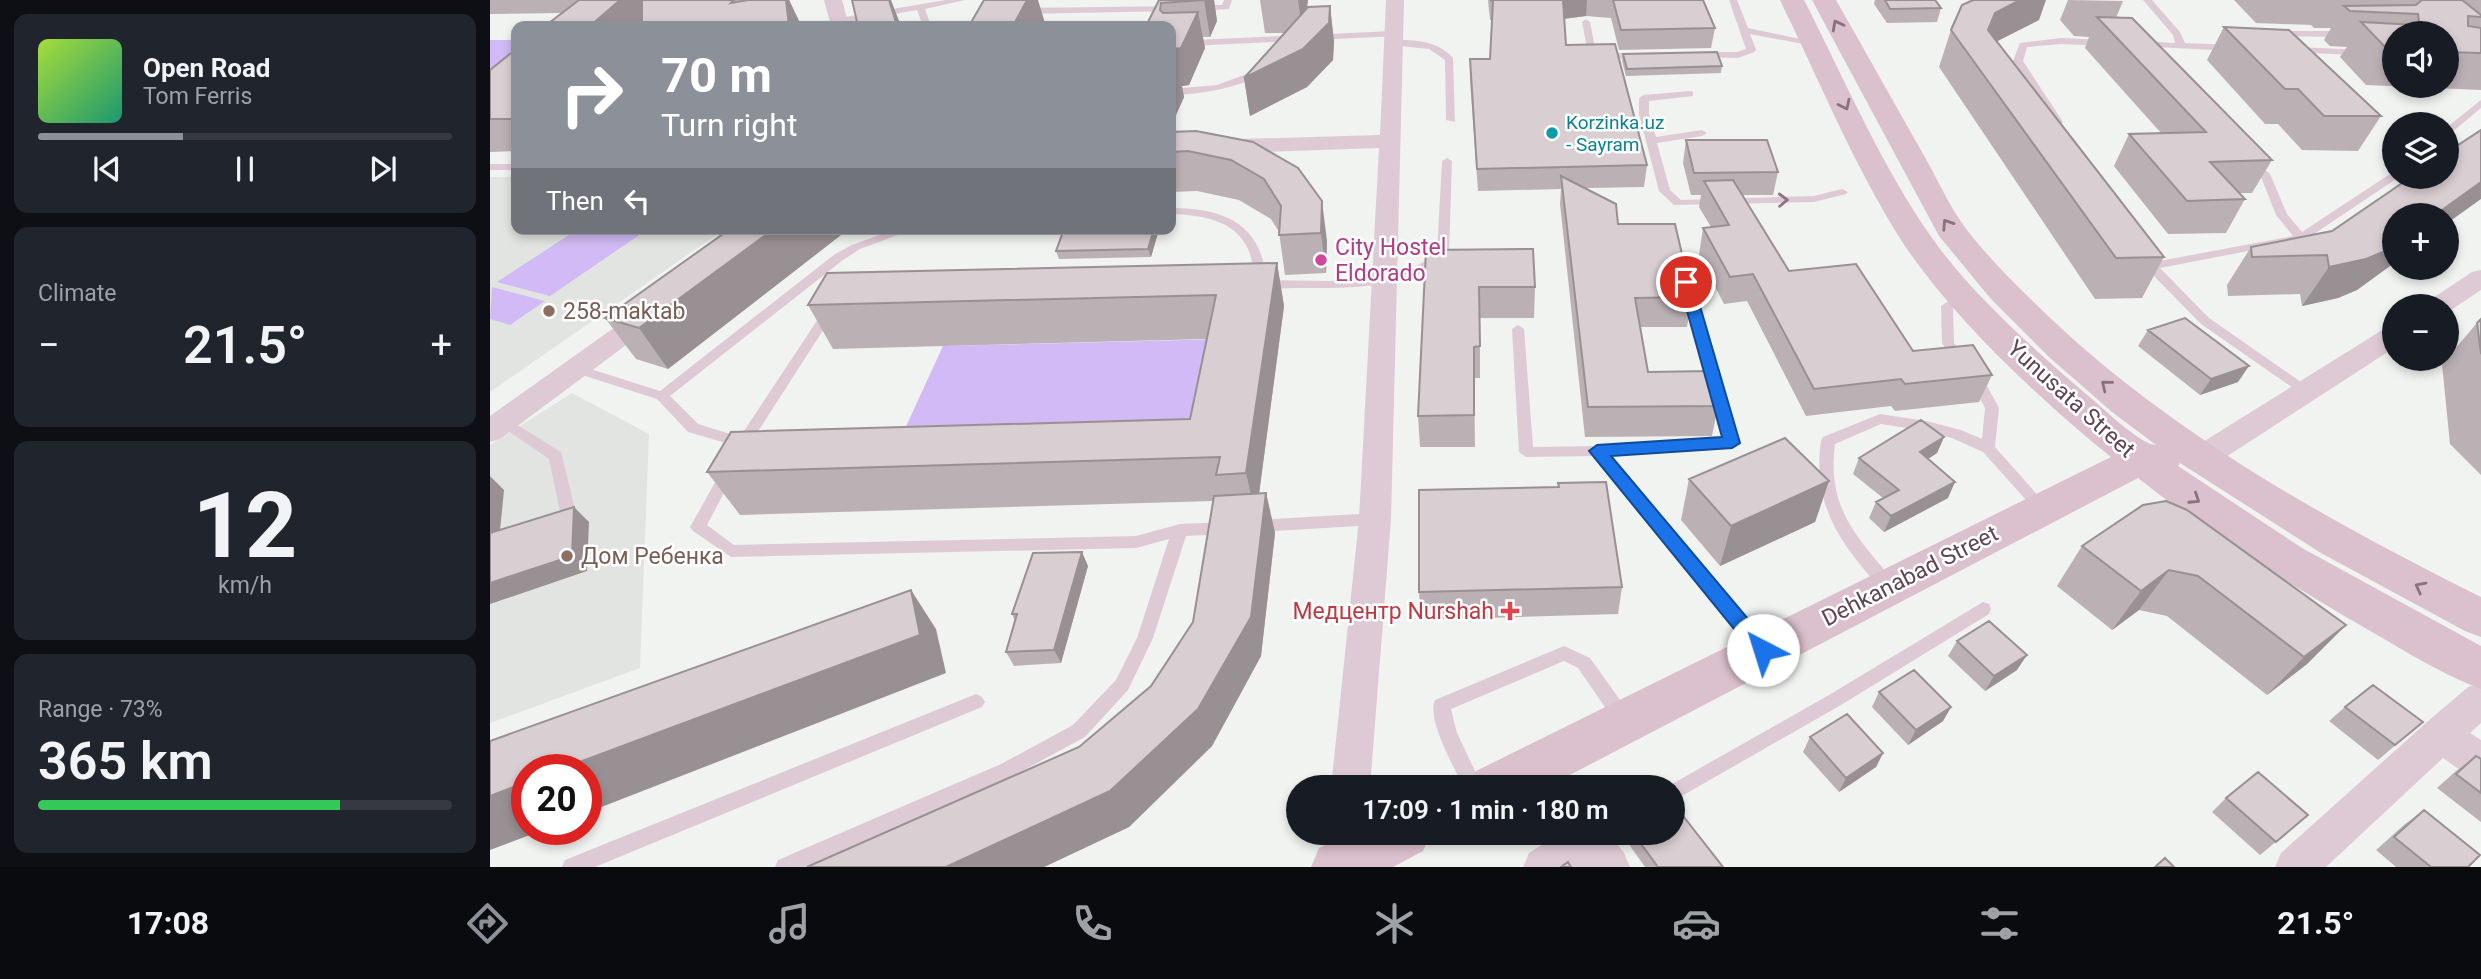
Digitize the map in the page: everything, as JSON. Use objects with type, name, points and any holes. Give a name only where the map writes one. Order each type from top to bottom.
[{"type":"main road","name":"Yunusata Street","points":[[1791,0],[1891,198],[1921,246],[2025,362],[2072,406],[2146,441]]},
{"type":"main road","name":"Yunusata Street","points":[[1824,0],[1932,201],[1972,258],[2025,314],[2066,352],[2146,441],[2310,572],[2481,670]]},
{"type":"main road","points":[[2146,441],[2201,458],[2338,543],[2481,618]]},
{"type":"main road","name":"Dehkanabad Street","points":[[1547,775],[1625,721],[2042,508],[2146,441]]},
{"type":"main road","points":[[1342,855],[1371,845]]},
{"type":"street","points":[[833,0],[838,21]]},
{"type":"street","points":[[1351,775],[1374,519],[1387,279],[1395,0]]},
{"type":"street","points":[[1176,148],[1391,141]]},
{"type":"street","points":[[2456,294],[2481,278]]},
{"type":"street","points":[[494,425],[578,369],[677,295]]},
{"type":"street","points":[[2201,458],[2382,343]]},
{"type":"street","points":[[2296,867],[2481,699]]},
{"type":"street","points":[[2440,734],[2481,762]]},
{"type":"street","points":[[1544,867],[1591,845]]},
{"type":"lane","points":[[894,0],[915,8],[924,21]]},
{"type":"lane","points":[[853,21],[961,0]]},
{"type":"lane","points":[[1018,12],[1226,7],[1228,0]]},
{"type":"lane","points":[[1687,55],[1748,53],[1751,50],[1733,0]]},
{"type":"lane","points":[[2147,0],[2177,34],[2181,46]]},
{"type":"lane","points":[[1586,22],[1592,56],[1648,56]]},
{"type":"lane","points":[[1744,30],[1814,43]]},
{"type":"lane","points":[[2265,36],[2354,34]]},
{"type":"lane","points":[[1278,54],[1279,37]]},
{"type":"lane","points":[[1176,44],[1250,42],[1279,37],[1393,39],[1421,44],[1435,48],[1450,60],[1451,120]]},
{"type":"lane","points":[[2063,129],[2018,61],[2023,45],[2061,41],[2113,43]]},
{"type":"lane","points":[[2126,44],[2250,49]]},
{"type":"lane","points":[[2140,44],[2149,54]]},
{"type":"lane","points":[[2277,50],[2382,54]]},
{"type":"lane","points":[[1176,92],[1214,89],[1244,81],[1267,68]]},
{"type":"lane","points":[[1690,94],[1644,98],[1644,114],[1665,191],[1678,203],[1814,199],[1842,192]]},
{"type":"lane","points":[[2459,122],[2481,103]]},
{"type":"lane","points":[[1653,141],[1702,133]]},
{"type":"lane","points":[[2239,148],[2266,176],[2282,215],[2301,238]]},
{"type":"lane","points":[[1246,285],[1387,279],[1419,271],[1438,261],[1443,254],[1447,160]]},
{"type":"lane","points":[[490,167],[511,167]]},
{"type":"lane","points":[[2306,392],[2205,321],[2148,260],[2301,238],[2382,184]]},
{"type":"lane","points":[[1176,211],[1208,214],[1241,230],[1251,240],[1257,252],[1261,264],[1260,284]]},
{"type":"lane","points":[[662,397],[839,257],[856,247],[891,235]]},
{"type":"lane","points":[[1518,329],[1526,452],[1732,443],[1686,282]]},
{"type":"lane","points":[[1963,295],[1947,306],[1948,343],[1978,379],[1992,408],[1988,448]]},
{"type":"lane","points":[[843,304],[831,309],[743,443],[698,527],[731,551],[1136,542],[1180,530],[1374,519]]},
{"type":"lane","points":[[578,369],[662,397],[693,428],[743,443]]},
{"type":"lane","points":[[1889,586],[1868,564],[1832,505],[1825,459],[1828,441],[1880,419],[1926,426],[1988,448],[2042,508]]},
{"type":"lane","points":[[494,425],[556,456],[570,521]]},
{"type":"lane","points":[[1597,451],[1763,650]]},
{"type":"lane","points":[[785,867],[1007,770],[1079,731],[1122,685],[1145,638],[1180,530]]},
{"type":"lane","points":[[1685,784],[1835,700],[1983,609]]},
{"type":"lane","points":[[1468,775],[1448,734],[1441,705],[1564,653],[1584,663],[1625,721]]},
{"type":"lane","points":[[572,867],[976,702]]},
{"type":"shaded area","points":[[490,40],[511,40],[511,69],[490,87]]},
{"type":"shaded area","name":"258-maktab","points":[[490,177],[511,177],[511,235],[716,235],[490,392]]},
{"type":"shaded area","points":[[569,235],[639,235],[550,296],[497,282]]},
{"type":"shaded area","points":[[492,287],[545,301],[510,325],[490,319]]},
{"type":"shaded area","points":[[1225,339],[1202,463],[885,472],[943,346]]},
{"type":"shaded area","name":"Дом Ребенка","points":[[572,393],[649,434],[640,668],[490,723],[490,445]]},
{"type":"building","points":[[579,0],[620,0],[596,21],[552,21]]},
{"type":"building","points":[[642,0],[734,0],[731,3],[786,0],[788,21],[642,21]]},
{"type":"building","points":[[852,0],[889,0],[895,21],[857,21]]},
{"type":"building","points":[[984,0],[1027,0],[1016,21],[972,21]]},
{"type":"building","points":[[1159,0],[1204,0],[1161,3],[1160,10],[1163,13],[1198,12],[1181,48],[1176,48],[1176,21],[1148,21]]},
{"type":"building","name":"Korzinka.uz - Sayram","points":[[1490,0],[1563,0],[1566,45],[1615,44],[1647,165],[1477,169],[1470,59],[1490,59],[1493,1]]},
{"type":"building","points":[[1613,0],[1703,0],[1715,28],[1621,30]]},
{"type":"building","points":[[1885,0],[1935,0],[1941,8],[1890,9]]},
{"type":"building","points":[[1973,0],[2020,0],[1995,13],[1988,30],[2164,257],[2116,258],[1951,30],[1962,5]]},
{"type":"building","points":[[2422,0],[2462,0],[2481,15],[2468,16],[2468,26],[2481,28],[2481,53],[2459,52],[2459,21],[2419,21],[2418,14],[2350,11],[2344,6],[2416,5]]},
{"type":"building","points":[[1330,6],[1329,23],[1303,49],[1244,78],[1308,7]]},
{"type":"building","points":[[2097,17],[2132,18],[2272,160],[2210,162],[2245,199],[2187,201],[2129,134],[2206,132]]},
{"type":"building","points":[[2361,22],[2382,23],[2382,44]]},
{"type":"building","points":[[2224,27],[2289,30],[2381,116],[2324,116],[2298,89],[2285,89]]},
{"type":"building","points":[[1717,52],[1722,66],[1627,69],[1623,54]]},
{"type":"building","points":[[511,53],[511,119],[490,119],[490,70]]},
{"type":"building","points":[[2481,130],[2481,182],[2452,203],[2382,203],[2382,252],[2366,259],[2329,267],[2327,255],[2252,257],[2251,247],[2332,231],[2393,189],[2459,189],[2459,144]]},
{"type":"building","points":[[1196,131],[1253,142],[1298,168],[1322,201],[1321,233],[1279,235],[1281,206],[1264,179],[1231,160],[1188,151],[1176,152],[1176,132]]},
{"type":"building","points":[[1686,140],[1767,140],[1778,172],[1694,173]]},
{"type":"building","points":[[1561,176],[1616,204],[1618,224],[1675,224],[1692,297],[1635,298],[1648,372],[1710,371],[1718,406],[1588,407]]},
{"type":"building","points":[[1733,180],[1789,271],[1856,264],[1913,351],[1973,345],[1992,375],[1905,384],[1901,379],[1814,389],[1753,274],[1730,277],[1703,228],[1729,225],[1704,181]]},
{"type":"building","points":[[722,235],[766,235],[639,328],[605,318]]},
{"type":"building","points":[[1062,235],[1152,235],[1148,249],[1056,251]]},
{"type":"building","points":[[1533,249],[1535,287],[1479,287],[1480,346],[1474,347],[1474,415],[1418,416],[1426,250]]},
{"type":"building","points":[[1277,263],[1246,473],[1216,475],[1220,457],[707,472],[731,432],[1190,419],[1216,295],[808,305],[827,273]]},
{"type":"building","points":[[2185,318],[2249,366],[2211,379],[2148,330]]},
{"type":"building","points":[[2481,319],[2481,354],[2477,323]]},
{"type":"building","points":[[1921,420],[1944,437],[1920,452],[1955,482],[1891,516],[1876,502],[1899,490],[1859,458]]},
{"type":"building","points":[[1785,438],[1829,481],[1731,526],[1689,479]]},
{"type":"building","points":[[1606,482],[1622,587],[1419,592],[1419,490],[1559,487],[1558,483]]},
{"type":"building","points":[[1266,493],[1251,617],[1198,709],[1110,791],[946,867],[807,867],[1079,747],[1151,686],[1193,622],[1214,496]]},
{"type":"building","points":[[2166,501],[2187,510],[2346,625],[2304,657],[2198,576],[2169,570],[2141,591],[2082,546],[2143,505]]},
{"type":"building","points":[[574,507],[572,556],[490,583],[490,533]]},
{"type":"building","points":[[1082,552],[1054,650],[1006,652],[1017,614],[1012,614],[1033,553]]},
{"type":"building","points":[[911,590],[920,635],[601,754],[511,754],[511,788],[490,796],[490,741]]},
{"type":"building","points":[[1989,621],[2027,655],[1994,676],[1957,641]]},
{"type":"building","points":[[1914,670],[1951,707],[1916,730],[1879,692]]},
{"type":"building","points":[[2373,685],[2423,722],[2395,745],[2345,707]]},
{"type":"building","points":[[1847,714],[1883,753],[1846,778],[1810,737]]},
{"type":"building","points":[[2476,756],[2481,759],[2481,793],[2456,774]]},
{"type":"building","points":[[2258,772],[2308,815],[2276,842],[2226,798]]},
{"type":"building","points":[[2424,810],[2480,855],[2468,867],[2431,867],[2394,837]]},
{"type":"building","points":[[1685,818],[1723,867],[1658,867],[1642,845],[1685,845]]},
{"type":"building","points":[[2165,858],[2174,867],[2155,867]]},
{"type":"place","name":"Korzinka.uz - Sayram","points":[[1552,133]]},
{"type":"place","name":"City Hostel Eldorado","points":[[1321,260]]},
{"type":"place","name":"258-maktab","points":[[549,311]]},
{"type":"place","name":"Дом Ребенка","points":[[567,556]]},
{"type":"place","name":"Медцентр Nurshah","points":[[1510,611]]},
{"type":"route","points":[[1686,282],[1732,443],[1597,451],[1763,650]]}]
